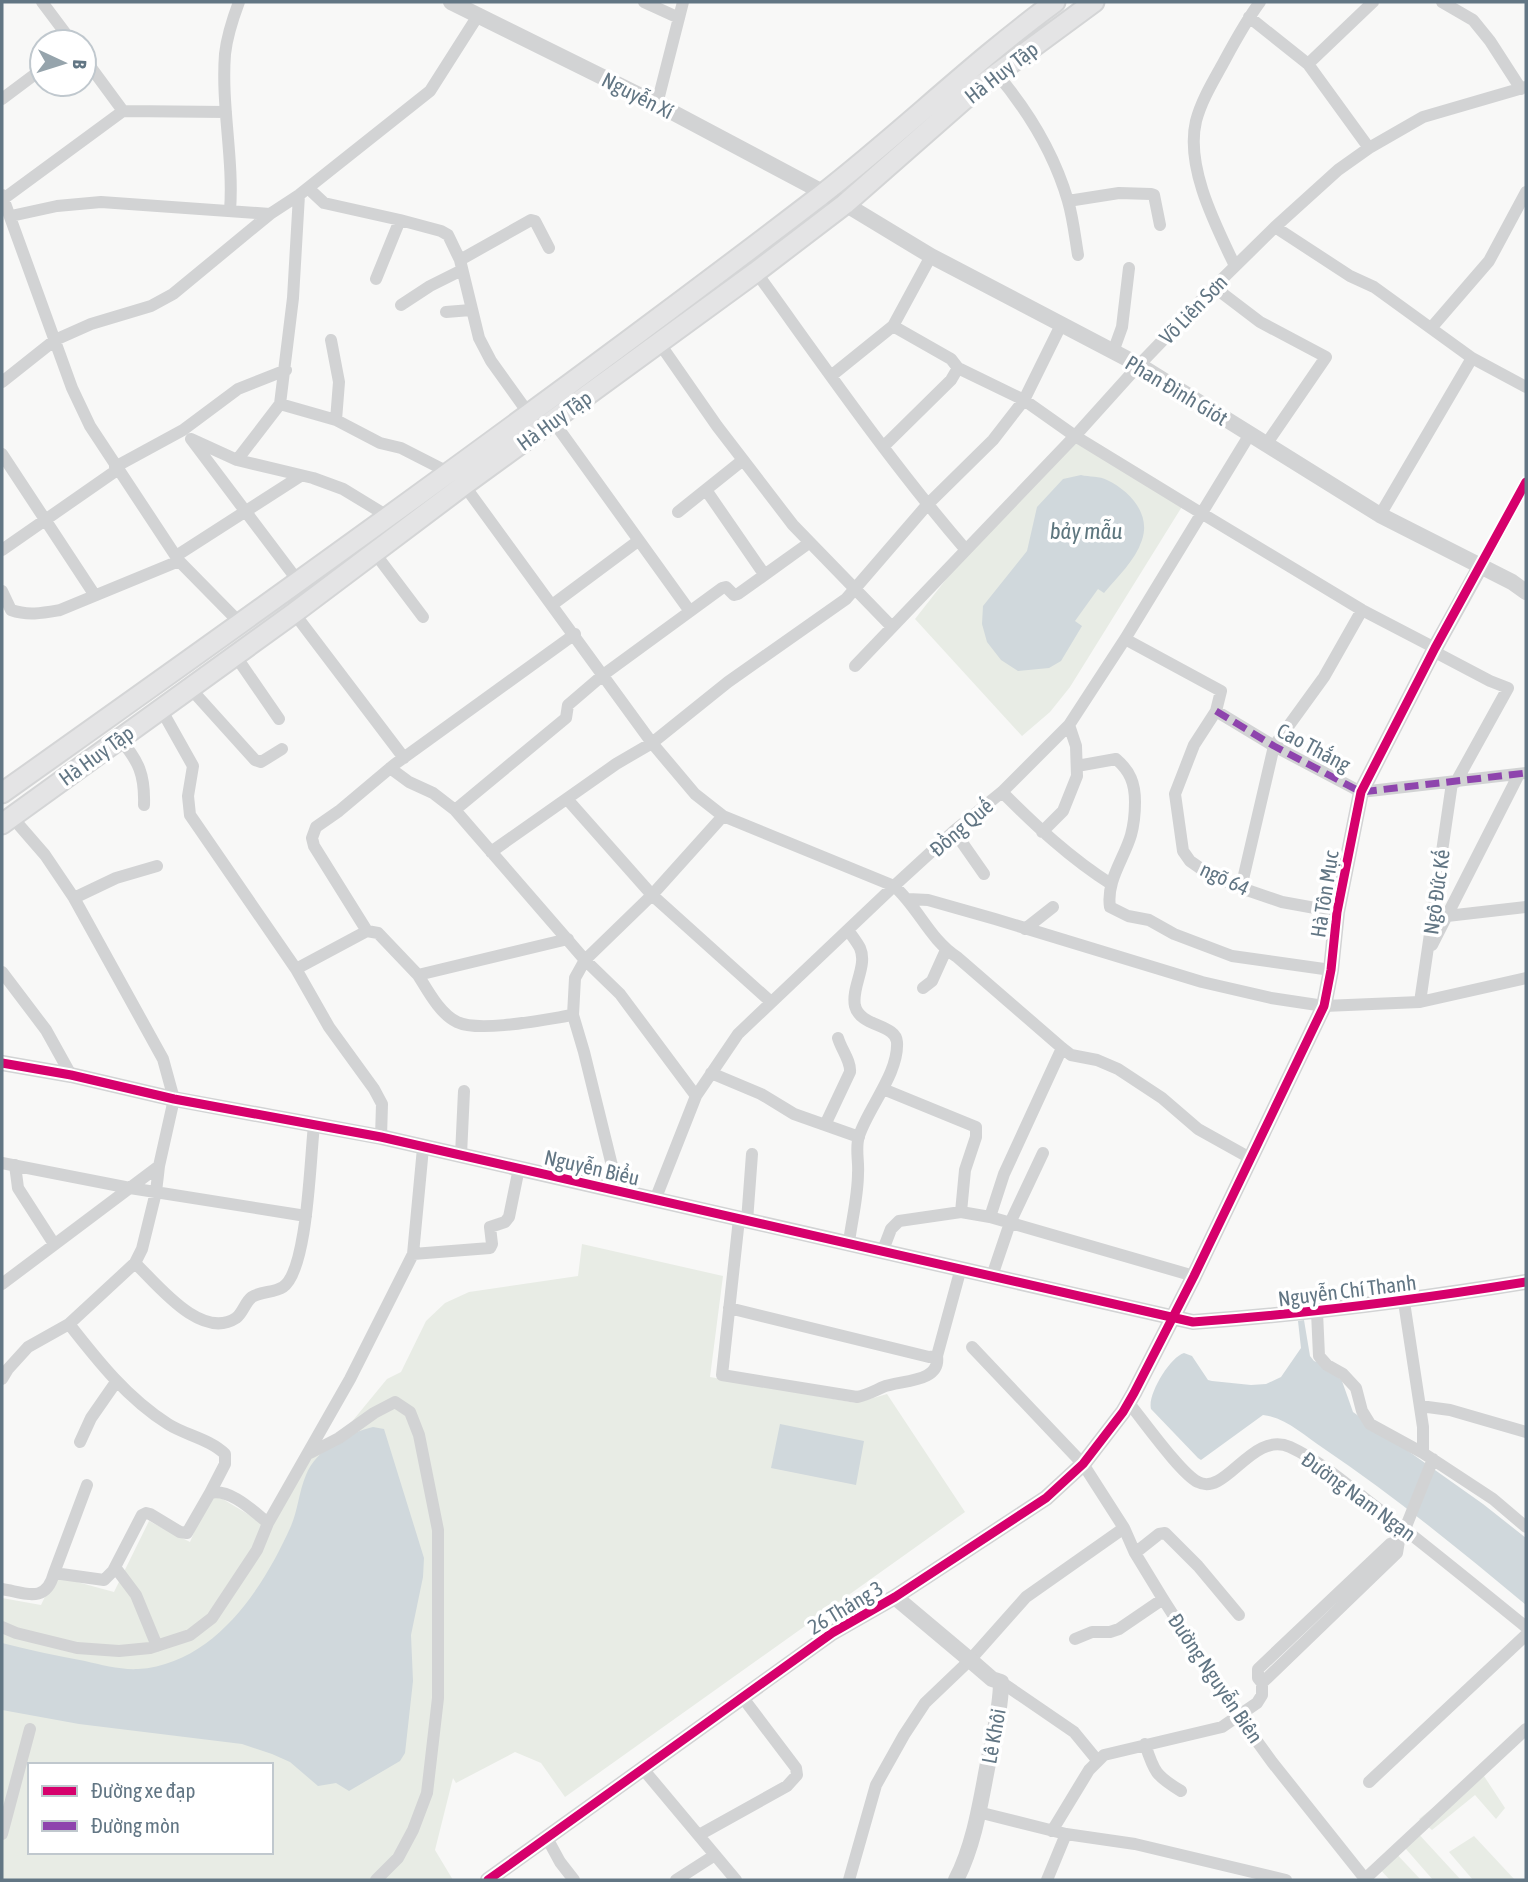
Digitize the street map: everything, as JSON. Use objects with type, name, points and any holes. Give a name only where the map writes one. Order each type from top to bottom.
[{"type":"main road","name":"Hà Huy Tập","points":[[2,793],[241,624],[529,414],[823,193],[1055,2]]},
{"type":"main road","name":"Hà Huy Tập","points":[[7,820],[294,613],[756,272],[845,204],[997,74],[1094,2]]},
{"type":"main road","points":[[448,472],[464,485]]},
{"type":"street","points":[[42,2],[62,28]]},
{"type":"street","points":[[230,211],[232,186],[226,112],[225,52],[239,2]]},
{"type":"street","name":"Nguyễn Xí","points":[[451,2],[657,104],[823,193]]},
{"type":"street","points":[[644,2],[679,18]]},
{"type":"street","points":[[657,104],[683,2]]},
{"type":"street","points":[[1235,266],[1214,220],[1198,170],[1195,125],[1202,103],[1249,16],[1260,2]]},
{"type":"street","points":[[1308,64],[1373,2]]},
{"type":"street","points":[[1442,2],[1473,20],[1524,88]]},
{"type":"street","points":[[2,382],[55,340],[91,324],[151,306],[173,294],[270,214],[304,192],[430,91],[479,14]]},
{"type":"street","points":[[1249,16],[1308,64],[1369,148]]},
{"type":"street","points":[[997,74],[1040,132],[1068,201],[1077,255]]},
{"type":"street","points":[[98,77],[123,111]]},
{"type":"street","points":[[2,99],[28,80]]},
{"type":"street","name":"Võ Liên Sơn","points":[[855,666],[1076,436],[1214,287],[1338,170],[1369,148],[1423,117],[1524,88]]},
{"type":"street","points":[[226,112],[123,111],[3,198],[84,414],[116,468],[178,558],[241,624]]},
{"type":"street","points":[[1432,327],[1489,261],[1526,191]]},
{"type":"street","points":[[304,192],[324,203],[400,220],[448,235],[461,265],[479,338],[491,361],[529,414]]},
{"type":"street","points":[[237,460],[280,404],[286,370],[304,192]]},
{"type":"street","name":"Phan Đình Giót","points":[[823,193],[931,256],[1139,365],[1380,515],[1512,582],[1526,592]]},
{"type":"street","points":[[1068,201],[1119,193],[1151,194],[1154,195],[1160,225]]},
{"type":"street","points":[[11,216],[57,206],[101,202],[270,214]]},
{"type":"street","points":[[376,279],[400,220]]},
{"type":"street","points":[[401,305],[531,220],[535,221],[549,248]]},
{"type":"street","points":[[1275,227],[1350,276],[1374,287],[1472,358],[1526,387]]},
{"type":"street","points":[[831,376],[893,326],[931,256]]},
{"type":"street","points":[[1113,352],[1122,327],[1129,268]]},
{"type":"street","points":[[756,272],[883,447],[927,505],[966,550]]},
{"type":"street","points":[[1214,287],[1260,322],[1326,357],[1267,443]]},
{"type":"street","points":[[446,312],[471,310]]},
{"type":"street","points":[[491,852],[616,764],[652,743],[729,682],[846,599],[927,505],[993,440],[1024,400],[1061,325]]},
{"type":"street","points":[[893,326],[951,359],[958,368],[1024,400],[1076,436],[1362,610],[1490,681],[1508,688],[1454,783]]},
{"type":"street","points":[[331,340],[339,382],[336,420]]},
{"type":"street","points":[[660,344],[793,525],[892,627]]},
{"type":"street","points":[[1380,515],[1472,358]]},
{"type":"street","points":[[883,447],[951,380],[958,368]]},
{"type":"street","points":[[2,550],[116,468],[187,434],[238,389],[286,370]]},
{"type":"street","points":[[280,404],[336,420],[380,443],[401,449],[448,472]]},
{"type":"street","points":[[553,421],[689,610]]},
{"type":"street","points":[[187,434],[237,460],[299,477],[313,478],[343,489],[389,517]]},
{"type":"street","points":[[187,434],[298,581]]},
{"type":"street","name":"Đồng Quế","points":[[655,1200],[696,1096],[738,1034],[954,831],[1002,792],[1069,725],[1125,639],[1250,434]]},
{"type":"street","points":[[2,454],[94,594]]},
{"type":"street","points":[[678,512],[743,460]]},
{"type":"street","points":[[2,591],[12,610],[23,614],[60,610],[178,558],[299,477]]},
{"type":"street","name":"Hà Tôn Mục","points":[[1171,1318],[1194,1276],[1324,1006],[1337,912],[1361,792],[1434,650],[1526,482]]},
{"type":"street","points":[[464,485],[652,743],[695,794],[723,816],[894,886],[908,899],[946,950],[1062,1048],[1072,1055],[1097,1060],[1118,1069],[1163,1098],[1198,1129],[1250,1158]]},
{"type":"street","points":[[706,490],[764,574]]},
{"type":"street","points":[[552,605],[638,541]]},
{"type":"street","points":[[456,810],[566,718],[568,705],[603,675],[722,587],[726,587],[734,595],[738,594],[809,543]]},
{"type":"street","points":[[374,552],[423,617]]},
{"type":"street","points":[[1241,888],[1274,746],[1325,677],[1362,610]]},
{"type":"street","points":[[294,613],[404,758]]},
{"type":"street","points":[[367,931],[323,862],[312,838],[316,827],[340,811],[390,768],[575,635]]},
{"type":"street","points":[[1125,639],[1222,691],[1216,711]]},
{"type":"street","points":[[235,655],[279,719]]},
{"type":"street","points":[[190,688],[255,760],[261,762],[282,749]]},
{"type":"street","points":[[161,709],[193,766],[188,796],[190,815],[296,969],[329,1027],[382,1104],[381,1136]]},
{"type":"street","name":"Cao Thắng","points":[[1216,711],[1274,746],[1361,792],[1523,773]]},
{"type":"street","name":"ngõ 64","points":[[1216,711],[1194,745],[1175,794],[1183,850],[1190,862],[1210,875],[1282,902],[1337,912]]},
{"type":"street","points":[[1042,832],[1063,811],[1077,776],[1076,746],[1069,725]]},
{"type":"street","points":[[119,738],[132,753],[145,782],[144,805]]},
{"type":"street","points":[[1077,766],[1116,759],[1125,767],[1133,782],[1135,818],[1131,836],[1111,884],[1108,895],[1110,907],[1128,916],[1149,920],[1174,934],[1232,956],[1331,970]]},
{"type":"street","points":[[390,768],[456,810],[586,960],[620,994],[696,1096]]},
{"type":"street","points":[[1427,954],[1523,773]]},
{"type":"street","name":"Ngô Đức Kế","points":[[1420,1002],[1454,783]]},
{"type":"street","points":[[1002,792],[1078,863],[1111,884]]},
{"type":"street","points":[[568,800],[652,895],[771,1002]]},
{"type":"street","points":[[618,1190],[573,1015],[575,978],[586,960],[652,895],[723,816]]},
{"type":"street","points":[[2,1379],[28,1348],[69,1324],[135,1263],[142,1249],[156,1192],[174,1099],[163,1059],[74,898],[45,855],[7,820]]},
{"type":"street","points":[[954,831],[984,874]]},
{"type":"street","points":[[74,898],[116,878],[157,866]]},
{"type":"street","points":[[908,899],[928,900],[1202,982],[1271,998],[1324,1006],[1420,1002],[1526,978]]},
{"type":"street","points":[[1025,929],[1053,907]]},
{"type":"street","points":[[1447,916],[1526,907]]},
{"type":"street","points":[[848,930],[861,950],[856,1009],[860,1016],[893,1032],[897,1041],[883,1089],[859,1137],[858,1175],[849,1242]]},
{"type":"street","points":[[296,969],[367,931],[378,933],[418,975],[437,1004],[457,1022],[502,1026],[573,1015]]},
{"type":"street","points":[[418,975],[568,939]]},
{"type":"street","points":[[923,988],[932,981],[946,950]]},
{"type":"street","points":[[2,972],[46,1030],[71,1075]]},
{"type":"street","points":[[825,1125],[851,1066],[838,1038]]},
{"type":"street","points":[[990,1217],[1004,1174],[1062,1048]]},
{"type":"street","name":"Nguyễn Biểu","points":[[2,1063],[314,1126],[381,1136],[1171,1318]]},
{"type":"street","points":[[711,1073],[761,1094],[794,1114],[859,1137]]},
{"type":"street","points":[[883,1089],[976,1127],[976,1137],[965,1170],[961,1212]]},
{"type":"street","points":[[461,1155],[464,1091]]},
{"type":"street","points":[[135,1263],[184,1312],[208,1322],[226,1322],[237,1317],[252,1297],[283,1287],[293,1274],[302,1244],[314,1126]]},
{"type":"street","points":[[2,1627],[77,1648],[119,1651],[157,1646],[190,1635],[212,1618],[257,1550],[268,1523],[309,1454],[387,1309],[413,1254],[422,1147]]},
{"type":"street","points":[[992,1276],[1010,1223],[1043,1153]]},
{"type":"street","points":[[752,1154],[722,1375],[857,1397],[872,1394],[884,1387],[918,1380],[934,1371],[938,1363],[937,1356],[961,1269]]},
{"type":"street","points":[[8,1164],[130,1188],[306,1216]]},
{"type":"street","points":[[8,1164],[18,1188],[54,1244]]},
{"type":"street","points":[[2,1284],[159,1166]]},
{"type":"street","points":[[413,1254],[490,1248],[490,1227],[505,1222],[509,1217],[519,1168]]},
{"type":"street","points":[[883,1250],[891,1229],[899,1222],[961,1212],[990,1217],[1194,1276]]},
{"type":"street","name":"Nguyễn Chí Thanh","points":[[1171,1318],[1193,1322],[1317,1312],[1526,1282]]},
{"type":"street","points":[[1052,1831],[1089,1770],[1104,1755],[1222,1727],[1257,1703],[1262,1695],[1262,1683],[1396,1552],[1428,1459],[1404,1301]]},
{"type":"street","points":[[729,1308],[929,1357],[937,1356]]},
{"type":"street","points":[[1317,1312],[1319,1356],[1356,1388],[1370,1424],[1493,1499],[1526,1527]]},
{"type":"street","name":"26 Tháng 3","points":[[488,1880],[832,1633],[895,1597],[1046,1498],[1083,1464],[1128,1402],[1171,1318]]},
{"type":"street","points":[[54,1573],[104,1580],[115,1567],[146,1513],[180,1532],[187,1533],[225,1464],[225,1454],[218,1447],[189,1436],[166,1423],[116,1382],[69,1324]]},
{"type":"street","name":"Đường Nguyễn Biên","points":[[972,1347],[1083,1464],[1124,1528],[1135,1553],[1163,1599],[1239,1715],[1272,1762],[1366,1880]]},
{"type":"street","points":[[80,1442],[91,1418],[116,1382]]},
{"type":"street","points":[[309,1454],[395,1402],[410,1412],[419,1435],[438,1530],[439,1698],[427,1793],[398,1858],[376,1880]]},
{"type":"street","name":"Đường Nam Ngạn","points":[[1128,1402],[1184,1471],[1198,1482],[1207,1485],[1218,1481],[1263,1446],[1279,1442],[1292,1448],[1325,1468],[1526,1627]]},
{"type":"street","points":[[1420,1406],[1450,1410],[1526,1432]]},
{"type":"street","points":[[2,1589],[38,1594],[45,1592],[51,1585],[87,1485]]},
{"type":"street","points":[[210,1493],[224,1493],[268,1523]]},
{"type":"street","points":[[849,1880],[876,1785],[925,1703],[970,1660],[1026,1597],[1124,1528]]},
{"type":"street","points":[[1135,1553],[1159,1534],[1165,1533],[1198,1566],[1239,1615]]},
{"type":"street","points":[[115,1567],[136,1595],[157,1646]]},
{"type":"street","name":"Lê Khôi","points":[[895,1597],[992,1679],[1001,1682],[997,1717],[978,1812],[964,1864],[956,1880]]},
{"type":"street","points":[[1075,1639],[1091,1632],[1119,1629],[1163,1599]]},
{"type":"street","points":[[1369,1782],[1526,1636]]},
{"type":"street","points":[[1001,1682],[1074,1732],[1097,1760]]},
{"type":"street","points":[[699,1835],[787,1786],[797,1775],[796,1768],[743,1698]]},
{"type":"street","points":[[2,1834],[30,1729]]},
{"type":"street","points":[[1366,1880],[1526,1729]]},
{"type":"street","points":[[1145,1744],[1152,1767],[1160,1778],[1181,1791]]},
{"type":"street","points":[[643,1769],[736,1880]]},
{"type":"street","points":[[978,1812],[1052,1831],[1135,1844],[1286,1880]]},
{"type":"street","points":[[1047,1880],[1066,1834]]},
{"type":"street","points":[[547,1838],[574,1880]]},
{"type":"street","points":[[676,1880],[715,1855]]},
{"type":"shaded area","points":[[1068,438],[1183,505],[1070,687],[1050,712],[1022,736],[915,619],[980,536]]},
{"type":"shaded area","points":[[582,1244],[723,1276],[710,1377],[856,1403],[887,1394],[965,1512],[565,1797],[541,1763],[515,1752],[456,1783],[453,1778],[435,1850],[453,1880],[2,1880],[2,1598],[41,1605],[55,1576],[114,1592],[149,1521],[190,1542],[211,1492],[271,1528],[305,1460],[345,1430],[387,1379],[401,1372],[426,1321],[445,1303],[469,1292],[578,1276]]},
{"type":"shaded area","points":[[1480,1770],[1505,1808],[1496,1819],[1475,1795],[1432,1830],[1419,1819]]},
{"type":"shaded area","points":[[1415,1830],[1461,1880],[1433,1880],[1399,1841]]},
{"type":"shaded area","points":[[1474,1836],[1515,1880],[1473,1880],[1449,1852]]},
{"type":"shaded area","points":[[1391,1848],[1421,1880],[1390,1880],[1374,1863]]},
{"type":"water","name":"bảy mẫu","points":[[1081,475],[1104,479],[1131,497],[1144,521],[1142,540],[1125,568],[1104,593],[1098,589],[1075,621],[1082,626],[1061,661],[1049,668],[1018,671],[1001,660],[987,642],[982,624],[983,606],[1027,551],[1037,507],[1063,479]]},
{"type":"water","points":[[1304,1320],[1310,1356],[1314,1361],[1325,1365],[1342,1381],[1353,1412],[1483,1504],[1526,1538],[1526,1605],[1401,1504],[1287,1423],[1263,1415],[1201,1460],[1151,1409],[1152,1395],[1161,1377],[1172,1361],[1184,1353],[1192,1356],[1208,1380],[1212,1381],[1251,1385],[1266,1384],[1281,1377],[1301,1348],[1298,1321]]},
{"type":"water","points":[[780,1424],[864,1441],[856,1485],[771,1468]]},
{"type":"water","points":[[373,1427],[384,1429],[424,1558],[423,1577],[411,1635],[413,1681],[405,1753],[400,1761],[349,1791],[336,1783],[318,1786],[290,1762],[242,1744],[79,1724],[2,1710],[2,1643],[112,1667],[138,1669],[165,1664],[190,1653],[212,1638],[250,1598],[280,1550],[291,1526],[304,1481],[317,1457],[353,1433]]},
{"type":"marked path","points":[[1216,711],[1274,746],[1361,792],[1526,773]]},
{"type":"cycle path","points":[[488,1880],[832,1633],[895,1597],[1046,1498],[1083,1464],[1123,1412],[1194,1276],[1324,1006],[1337,912],[1361,792],[1435,648],[1526,482]]},
{"type":"cycle path","points":[[2,1063],[71,1075],[174,1099],[381,1137],[1193,1322],[1360,1306],[1526,1282]]}]
